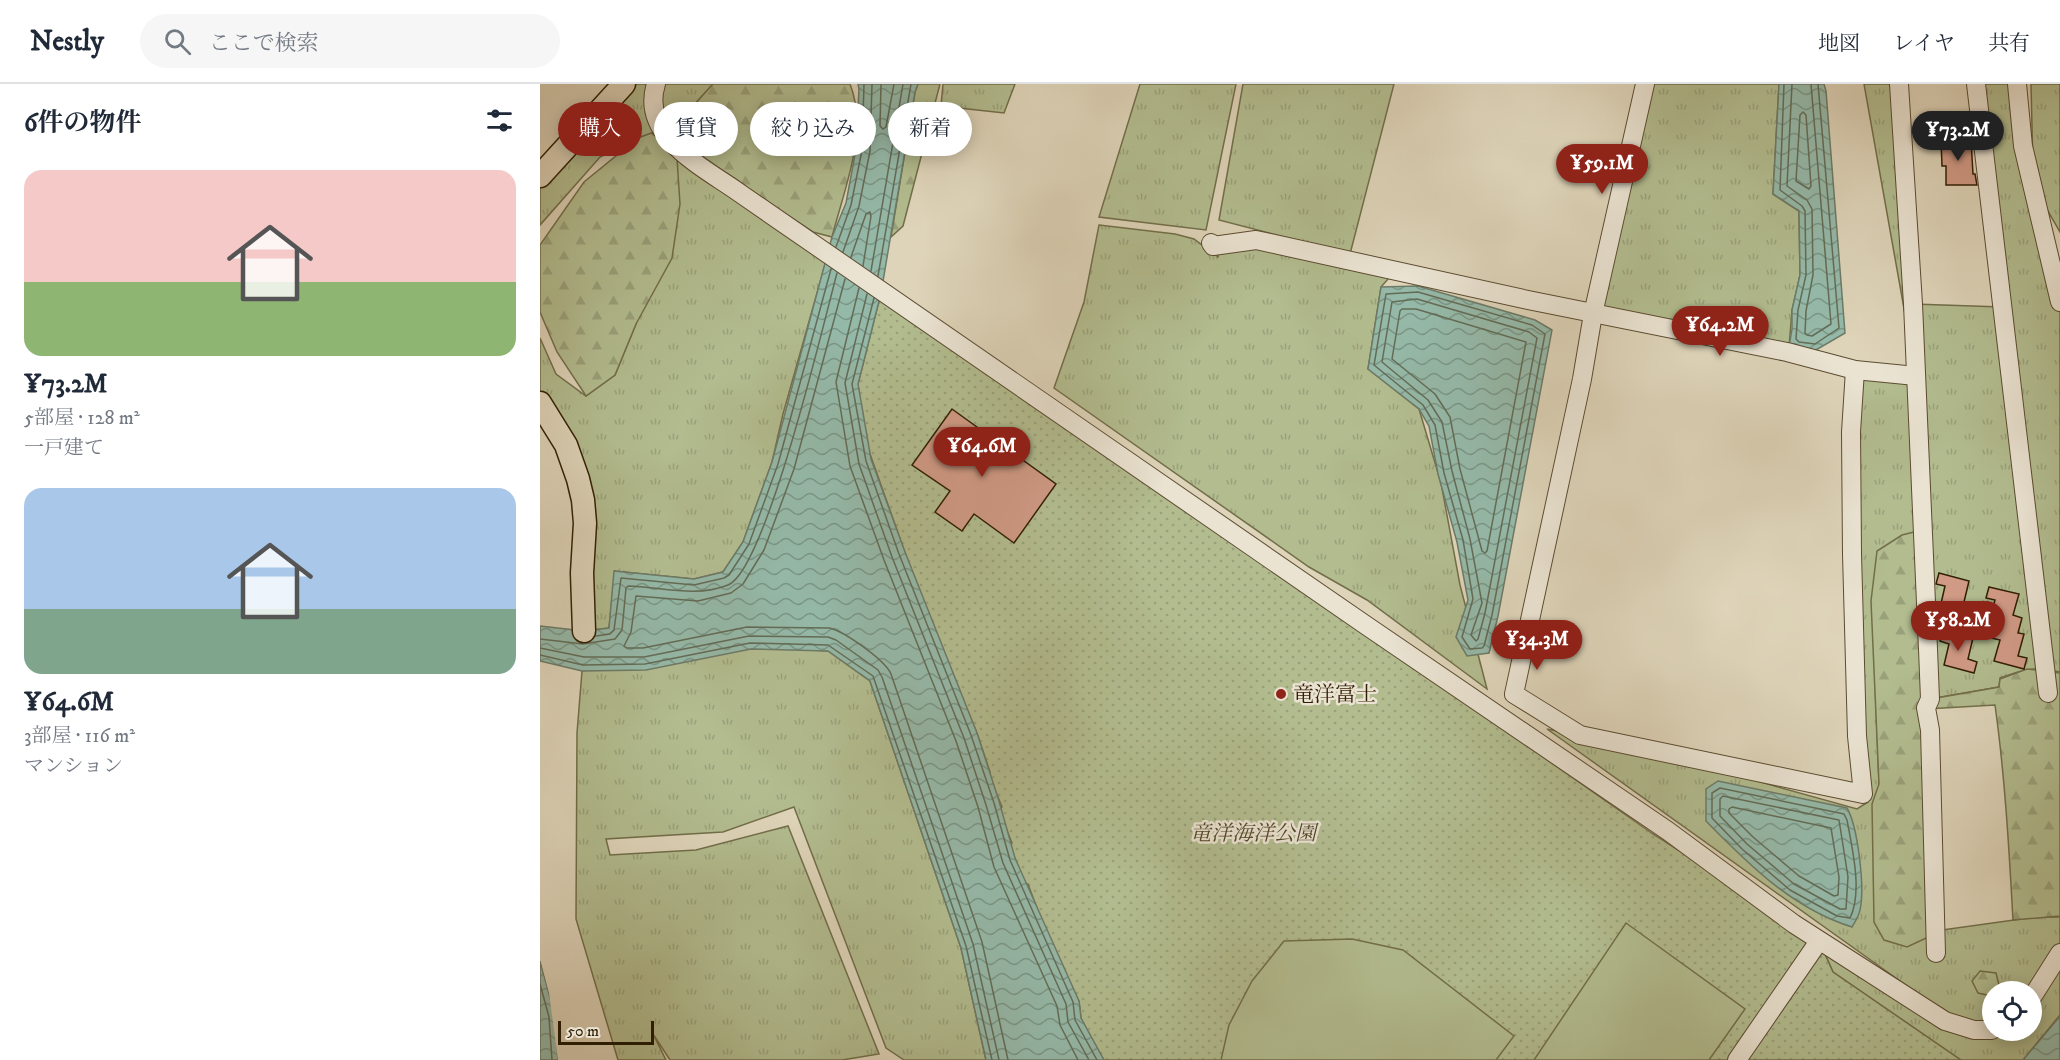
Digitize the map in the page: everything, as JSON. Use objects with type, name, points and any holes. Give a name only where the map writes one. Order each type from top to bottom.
[{"type":"main road","points":[[540,176],[624,84]]},
{"type":"main road","points":[[540,403],[566,445],[583,500],[585,523],[582,573],[584,631]]},
{"type":"street","points":[[656,84],[652,97],[657,121],[664,136],[714,175],[1668,831],[1819,941],[1945,1021],[1974,1030],[1982,1030]]},
{"type":"street","points":[[1645,84],[1593,314],[1582,379],[1514,694],[1580,735],[1863,794],[1857,736],[1852,554],[1851,432],[1855,370]]},
{"type":"street","points":[[1899,84],[1916,376],[1930,699],[1926,708],[1930,730],[1936,953]]},
{"type":"street","points":[[1976,84],[2048,693]]},
{"type":"street","points":[[2017,84],[2023,146],[2060,302]]},
{"type":"street","points":[[1211,243],[1213,246],[1256,240],[1593,314],[1787,352],[1855,370],[1916,376]]},
{"type":"street","points":[[1737,1060],[1819,941]]},
{"type":"street","points":[[2042,982],[2060,953]]},
{"type":"green space","points":[[625,84],[713,84],[697,102],[654,102],[654,132],[642,138],[642,102],[609,102]]},
{"type":"green space","points":[[713,84],[850,84],[855,102],[750,102],[750,156],[854,156],[832,237],[813,232],[702,156],[738,156],[738,102],[697,102]]},
{"type":"green space","points":[[918,84],[940,84],[935,102],[913,102]]},
{"type":"green space","points":[[943,84],[1015,84],[1004,113],[972,109],[972,102],[941,102]]},
{"type":"green space","points":[[1140,84],[1236,84],[1206,230],[1099,217]]},
{"type":"green space","points":[[1243,84],[1394,84],[1350,254],[1219,220]]},
{"type":"green space","points":[[1645,84],[1779,84],[1773,194],[1799,211],[1800,275],[1792,310],[1789,347],[1593,314]]},
{"type":"green space","points":[[1864,84],[1899,84],[1913,304],[2002,307],[1976,84],[2014,84],[2033,170],[2031,84],[2060,84],[2060,232],[2038,194],[2060,302],[2060,672],[2043,669],[2023,671],[2000,678],[1999,687],[1930,699],[1872,605],[1879,784],[1935,931],[2035,917],[2060,917],[2060,1015],[2042,1037],[2042,981],[1982,981],[1982,1041],[2039,1041],[2023,1060],[1960,1060],[1833,972],[1819,941],[1907,986],[1547,729],[1624,744],[1857,809],[1868,802],[1856,693],[1855,370],[1916,376]]},
{"type":"green space","points":[[651,133],[654,135],[654,156],[674,156],[677,159],[680,204],[672,258],[636,324],[615,375],[586,396],[557,352],[540,312],[540,245],[584,182],[616,156],[642,156],[642,136]]},
{"type":"green space","points":[[561,156],[602,156],[540,225],[540,179]]},
{"type":"green space","points":[[904,156],[921,156],[903,226],[891,237]]},
{"type":"green space","points":[[677,159],[828,254],[783,414],[772,462],[743,542],[723,572],[694,579],[615,571],[609,628],[584,631],[578,479],[540,414],[540,338],[556,374],[586,396],[615,375],[636,324]]},
{"type":"green space","points":[[1099,225],[1175,234],[1194,239],[1218,257],[1221,245],[1249,241],[1395,271],[1381,287],[1368,369],[1419,409],[1441,483],[1460,585],[1487,689],[1367,600],[1309,567],[1054,388],[1084,302]]},
{"type":"green space","name":"竜洋海洋公園","points":[[881,293],[1653,834],[1819,941],[1833,972],[1961,1060],[1100,1060],[1081,1018],[1079,1001],[1069,994],[1028,884],[1025,883],[1010,846],[1012,843],[999,811],[1002,807],[989,775],[977,733],[926,612],[864,437],[858,384]]},
{"type":"green space","points":[[1922,530],[1930,699],[1999,687],[2000,679],[2027,669],[2060,673],[2060,916],[2013,920],[2004,786],[1995,705],[1926,709],[1935,934],[1907,947],[1884,940],[1874,922],[1872,804],[1879,784],[1871,601],[1877,551],[1902,535]]},
{"type":"green space","points":[[738,638],[794,649],[828,651],[870,681],[961,948],[986,1060],[904,1060],[886,1048],[794,807],[723,832],[606,839],[610,855],[696,850],[788,826],[879,1054],[842,1060],[670,1060],[653,1034],[666,1060],[618,1060],[576,919],[577,733],[582,671]]},
{"type":"green space","points":[[1626,923],[1745,1009],[1709,1060],[1534,1060]]},
{"type":"green space","points":[[1352,939],[1403,950],[1514,1036],[1496,1060],[1221,1060],[1229,1025],[1252,981],[1284,941]]},
{"type":"green space","points":[[1980,971],[1996,973],[1998,981],[1982,981],[1982,994],[1978,993],[1972,981]]},
{"type":"water","points":[[858,84],[918,84],[913,102],[888,102],[888,156],[904,156],[881,293],[858,384],[871,459],[905,552],[977,733],[1015,858],[1079,1001],[1081,1018],[1104,1060],[986,1060],[961,948],[870,681],[828,651],[751,649],[646,670],[582,671],[540,661],[540,626],[584,631],[609,628],[614,571],[694,579],[723,572],[743,542],[772,462],[832,237],[846,203],[855,156],[876,156],[876,102],[858,102]]},
{"type":"water","points":[[1779,84],[1824,84],[1826,91],[1845,333],[1816,350],[1789,347],[1792,310],[1800,275],[1799,211],[1773,194]]},
{"type":"water","points":[[1418,286],[1535,320],[1552,330],[1489,653],[1467,656],[1456,637],[1468,600],[1457,542],[1438,474],[1429,426],[1419,409],[1368,369],[1381,287]]},
{"type":"water","points":[[1718,781],[1847,808],[1857,843],[1862,887],[1859,912],[1852,927],[1810,909],[1791,897],[1755,869],[1706,821],[1706,789]]},
{"type":"water","points":[[540,961],[555,1016],[558,1060],[540,1060]]},
{"type":"water","points":[[2060,1016],[2060,1060],[2023,1060],[2039,1041],[2042,1041],[2042,1037]]},
{"type":"pier","points":[[540,958],[543,961],[558,1016],[561,1060],[558,1060],[549,993]]},
{"type":"building","points":[[1941,140],[1971,140],[1973,174],[1975,174],[1977,185],[1946,185],[1946,166],[1942,166]]},
{"type":"building","points":[[952,409],[1056,484],[1014,543],[974,514],[962,531],[935,512],[950,491],[912,465]]},
{"type":"building","points":[[1939,573],[1969,581],[1964,602],[1973,604],[1970,616],[1940,608],[1945,586],[1936,584]]},
{"type":"building","points":[[1989,587],[2019,594],[2013,615],[2022,618],[2018,633],[2024,634],[2018,656],[2027,658],[2024,669],[1994,661],[2000,640],[1991,638],[1995,623],[1989,621],[1995,600],[1986,598]]},
{"type":"building","points":[[1943,630],[1973,638],[1968,659],[1977,662],[1974,673],[1944,665],[1949,644],[1940,641]]},
{"type":"place","name":"竜洋富士","points":[[1281,694]]}]
